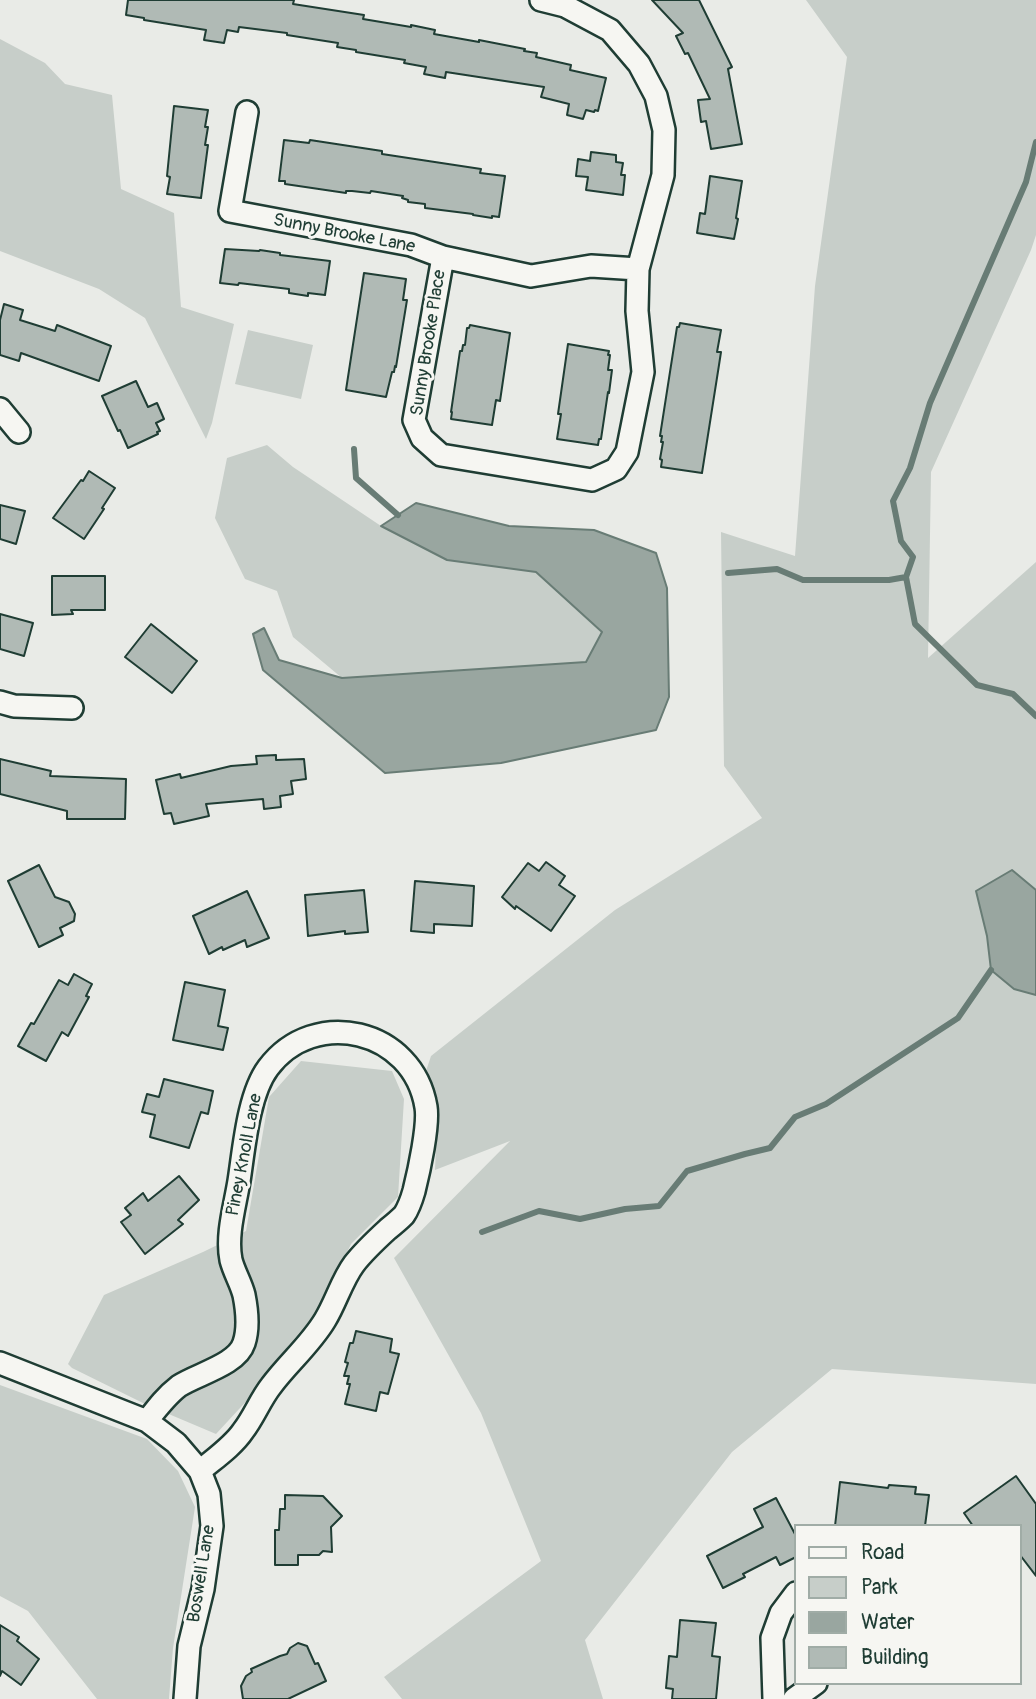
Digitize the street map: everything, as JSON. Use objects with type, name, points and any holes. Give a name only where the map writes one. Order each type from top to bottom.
[{"type":"street","name":"Sunny Brooke Place","points":[[443,257],[415,419],[422,438],[441,455],[592,480],[616,469],[627,452],[643,372],[637,310],[638,269],[663,175],[664,130],[656,96],[639,64],[610,30],[565,6],[541,0]]},
{"type":"street","name":"Sunny Brooke Lane","points":[[247,112],[230,211],[411,245],[443,257],[531,276],[591,265],[638,269]]},
{"type":"street","points":[[0,409],[19,432]]},
{"type":"street","points":[[0,702],[15,706],[72,708]]},
{"type":"street","name":"Piney Knoll Lane","points":[[147,1422],[167,1395],[238,1354],[244,1344],[246,1313],[243,1294],[231,1259],[230,1235],[247,1126],[256,1091],[267,1069],[284,1051],[302,1040],[322,1033],[342,1031],[364,1035],[387,1046],[406,1062],[419,1085],[426,1108],[424,1144],[414,1193],[405,1214],[373,1242],[353,1265],[325,1320],[308,1344],[271,1385],[242,1433],[200,1471]]},
{"type":"street","name":"Boswell Lane","points":[[0,1363],[147,1422],[176,1443],[200,1471],[209,1493],[212,1526],[203,1589],[189,1646],[185,1699]]},
{"type":"street","points":[[774,1699],[772,1638],[781,1613],[794,1596]]},
{"type":"street","points":[[794,1699],[813,1685]]},
{"type":"green space","points":[[806,0],[1036,0],[1036,235],[931,472],[928,658],[1036,562],[1036,1384],[832,1369],[732,1452],[585,1640],[603,1699],[402,1699],[384,1677],[541,1561],[481,1413],[394,1258],[510,1141],[435,1170],[438,1100],[426,1071],[431,1056],[615,910],[762,818],[724,766],[721,532],[795,556],[815,286],[847,57]]},
{"type":"green space","points":[[0,39],[45,63],[65,84],[112,95],[121,189],[174,213],[181,307],[234,324],[206,439],[145,318],[99,289],[0,251]]},
{"type":"green space","points":[[248,330],[313,345],[301,399],[235,384]]},
{"type":"green space","points":[[267,445],[293,467],[381,526],[447,560],[536,572],[602,633],[586,662],[342,678],[293,637],[277,591],[245,579],[215,518],[227,458]]},
{"type":"green space","points":[[301,1061],[392,1071],[404,1099],[398,1197],[351,1244],[321,1307],[265,1374],[252,1395],[216,1434],[145,1404],[72,1368],[68,1364],[104,1295],[246,1231],[269,1097]]},
{"type":"green space","points":[[0,1385],[147,1439],[178,1471],[195,1507],[173,1648],[169,1699],[97,1699],[28,1611],[0,1596]]},
{"type":"water","points":[[416,503],[509,526],[594,530],[656,553],[667,588],[669,697],[656,730],[501,763],[385,773],[263,670],[253,634],[264,628],[279,660],[342,678],[586,662],[602,632],[536,572],[447,560],[381,526]]},
{"type":"water","points":[[1012,870],[1036,890],[1036,995],[1014,989],[991,970],[987,936],[976,891]]},
{"type":"building","points":[[128,0],[294,0],[293,4],[364,15],[363,19],[411,25],[435,30],[434,34],[525,49],[524,51],[537,53],[536,57],[571,65],[570,70],[606,78],[598,111],[586,110],[583,119],[567,115],[569,104],[541,97],[544,87],[446,72],[445,78],[424,74],[426,67],[404,63],[405,60],[356,52],[337,47],[338,43],[287,33],[239,27],[238,32],[227,30],[224,43],[204,40],[206,30],[126,15]]},
{"type":"building","points":[[652,0],[699,0],[732,67],[728,69],[742,144],[711,149],[706,121],[701,122],[698,100],[710,99],[688,53],[685,54],[676,36],[683,33]]},
{"type":"building","points":[[174,106],[208,110],[205,145],[208,145],[201,198],[167,194]]},
{"type":"building","points":[[284,140],[309,143],[310,140],[382,151],[382,154],[481,169],[480,173],[505,176],[499,217],[425,208],[425,204],[408,202],[403,196],[371,191],[346,193],[285,184],[285,181],[279,181]]},
{"type":"building","points":[[591,152],[616,155],[616,162],[623,163],[623,195],[586,190],[588,177],[576,176],[578,159],[590,161]]},
{"type":"building","points":[[710,176],[742,181],[734,239],[697,233],[700,213],[705,214]]},
{"type":"building","points":[[225,249],[260,250],[330,261],[325,295],[308,293],[308,296],[289,293],[289,289],[220,283]]},
{"type":"building","points":[[364,273],[406,279],[403,300],[407,300],[396,367],[392,372],[386,397],[346,390]]},
{"type":"building","points":[[4,304],[23,310],[20,320],[55,331],[57,325],[111,346],[99,381],[21,353],[19,361],[0,355],[0,320]]},
{"type":"building","points":[[680,323],[721,330],[717,352],[721,352],[702,473],[661,467],[663,442],[660,436],[677,327]]},
{"type":"building","points":[[470,325],[510,333],[500,401],[496,400],[492,425],[451,419],[460,351],[465,345],[467,328]]},
{"type":"building","points":[[568,344],[609,351],[608,370],[612,370],[598,445],[557,439]]},
{"type":"building","points":[[136,381],[148,407],[157,403],[164,419],[156,423],[160,431],[158,434],[128,448],[102,396]]},
{"type":"building","points":[[89,471],[115,488],[84,539],[53,518]]},
{"type":"building","points":[[0,505],[25,511],[16,544],[0,539]]},
{"type":"building","points":[[52,576],[105,576],[105,610],[71,610],[73,614],[52,615]]},
{"type":"building","points":[[0,614],[33,623],[24,656],[0,649]]},
{"type":"building","points":[[151,624],[197,661],[172,693],[125,657]]},
{"type":"building","points":[[276,755],[276,760],[304,759],[306,779],[291,781],[293,794],[280,796],[281,807],[264,809],[263,799],[206,804],[209,816],[174,824],[171,813],[164,814],[156,780],[180,774],[181,778],[231,766],[257,764],[256,756]]},
{"type":"building","points":[[0,759],[51,771],[50,776],[126,779],[125,819],[67,819],[67,811],[0,794]]},
{"type":"building","points":[[546,862],[565,876],[559,885],[575,896],[551,931],[516,906],[515,909],[502,897],[528,863],[539,871]]},
{"type":"building","points":[[39,865],[55,897],[69,902],[75,914],[74,921],[60,928],[63,935],[39,947],[8,881]]},
{"type":"building","points":[[415,881],[474,886],[472,926],[434,924],[434,933],[411,931]]},
{"type":"building","points":[[364,890],[368,932],[345,934],[345,931],[308,936],[305,895]]},
{"type":"building","points":[[247,891],[269,938],[247,947],[245,940],[209,954],[193,916]]},
{"type":"building","points":[[74,974],[92,984],[86,996],[89,997],[68,1036],[62,1032],[46,1061],[18,1046],[59,980],[68,985]]},
{"type":"building","points":[[185,982],[225,990],[218,1026],[228,1028],[223,1050],[173,1040]]},
{"type":"building","points":[[164,1079],[213,1091],[208,1114],[201,1112],[189,1148],[150,1137],[155,1115],[142,1112],[147,1094],[159,1097]]},
{"type":"building","points":[[179,1176],[199,1200],[178,1220],[183,1224],[145,1254],[121,1222],[131,1215],[125,1208],[143,1193],[148,1201]]},
{"type":"building","points":[[356,1331],[392,1339],[390,1352],[399,1354],[388,1394],[380,1392],[376,1411],[345,1404],[350,1384],[347,1384],[349,1376],[344,1376],[348,1363],[345,1362]]},
{"type":"building","points":[[1016,1476],[1036,1504],[1036,1576],[1022,1558],[1022,1524],[972,1524],[964,1513]]},
{"type":"building","points":[[840,1482],[888,1488],[889,1485],[916,1487],[915,1494],[929,1495],[925,1524],[835,1524]]},
{"type":"building","points":[[285,1495],[323,1496],[342,1516],[331,1527],[332,1552],[298,1555],[298,1565],[275,1565],[275,1530],[279,1530],[280,1509],[285,1509]]},
{"type":"building","points":[[776,1498],[794,1532],[794,1558],[780,1565],[776,1557],[723,1588],[707,1556],[763,1527],[754,1509]]},
{"type":"building","points":[[680,1620],[716,1623],[712,1656],[720,1657],[716,1699],[672,1699],[673,1689],[666,1688],[669,1656],[677,1657]]},
{"type":"building","points":[[0,1625],[19,1637],[17,1641],[39,1659],[21,1685],[2,1671],[0,1676]]},
{"type":"building","points":[[298,1643],[307,1646],[326,1681],[288,1699],[243,1699],[241,1686],[246,1676],[252,1672],[251,1669],[287,1654],[290,1648]]},
{"type":"waterway","points":[[1036,142],[1026,182],[930,403],[910,468],[893,501],[901,541],[913,557],[906,577],[915,624],[977,685],[1013,694],[1036,716]]},
{"type":"waterway","points":[[354,449],[356,478],[398,515]]},
{"type":"waterway","points":[[728,573],[777,569],[803,580],[889,580],[906,577]]},
{"type":"waterway","points":[[482,1232],[539,1211],[580,1219],[625,1209],[659,1206],[687,1171],[770,1148],[795,1117],[826,1104],[958,1018],[991,970]]}]
